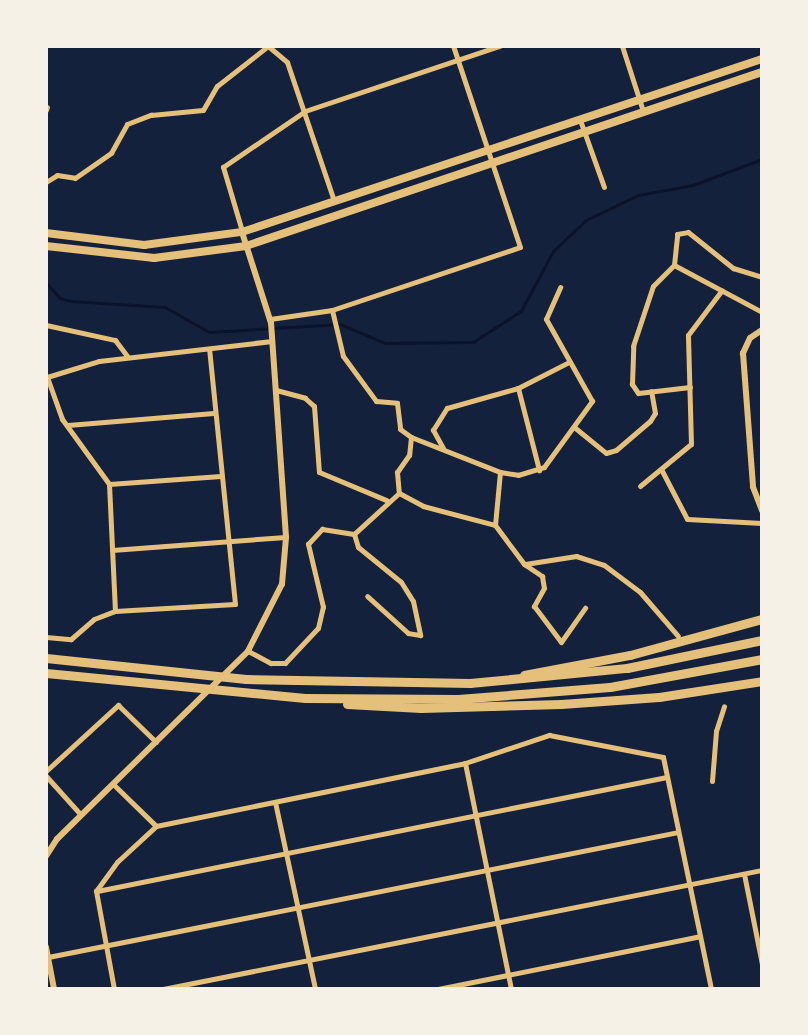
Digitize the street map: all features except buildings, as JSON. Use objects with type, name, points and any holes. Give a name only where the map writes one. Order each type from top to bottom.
[{"type":"highway","points":[[470,683],[630,655],[762,619]]},
{"type":"highway","points":[[46,658],[246,679],[470,683],[627,668],[762,640]]},
{"type":"highway","points":[[305,698],[521,696],[665,679],[762,659]]},
{"type":"highway","points":[[46,673],[400,708],[561,704],[659,697],[762,681]]},
{"type":"main road","points":[[46,233],[144,245],[242,232],[762,59]]},
{"type":"main road","points":[[46,246],[154,258],[246,246],[762,72]]},
{"type":"street","points":[[46,182],[57,175],[75,178],[111,153],[127,124],[151,115],[203,110],[217,86],[268,46],[285,57],[335,202]]},
{"type":"street","points":[[270,321],[332,314],[520,247],[453,46]]},
{"type":"street","points":[[46,856],[81,815],[248,651],[282,584],[286,537],[270,321],[223,167],[305,111],[499,46]]},
{"type":"street","points":[[622,46],[643,111]]},
{"type":"street","points":[[580,120],[604,187]]},
{"type":"street","points":[[690,387],[638,393],[632,384],[633,346],[653,286],[674,265],[677,234],[688,232],[733,268],[762,277]]},
{"type":"street","points":[[674,265],[762,312]]},
{"type":"street","points":[[332,314],[339,348],[376,401],[397,403],[400,429],[411,437],[500,472],[518,475],[539,470],[592,401],[546,319],[560,287]]},
{"type":"street","points":[[640,486],[691,444],[688,335],[722,290]]},
{"type":"street","points":[[46,325],[115,340],[128,357]]},
{"type":"street","points":[[762,330],[750,338],[743,353],[753,487],[762,510]]},
{"type":"street","points":[[115,611],[109,484],[67,425],[47,377],[128,357],[209,350],[219,343],[272,339]]},
{"type":"street","points":[[46,637],[71,639],[94,619],[115,611],[235,604],[209,350]]},
{"type":"street","points":[[444,449],[433,430],[440,414],[518,388],[569,362]]},
{"type":"street","points":[[518,388],[539,470]]},
{"type":"street","points":[[276,390],[305,398],[314,406],[319,472],[386,500]]},
{"type":"street","points":[[574,427],[606,453],[616,450],[655,413],[651,391]]},
{"type":"street","points":[[67,425],[214,413]]},
{"type":"street","points":[[399,493],[397,472],[409,455],[411,437]]},
{"type":"street","points":[[752,463],[762,462]]},
{"type":"street","points":[[661,469],[687,519],[762,523]]},
{"type":"street","points":[[495,525],[500,472]]},
{"type":"street","points":[[109,484],[221,476]]},
{"type":"street","points":[[354,534],[386,500],[399,493]]},
{"type":"street","points":[[399,493],[423,506],[495,525],[524,564],[542,576],[544,588],[534,606],[561,642],[585,608]]},
{"type":"street","points":[[248,651],[271,663],[295,657],[323,618],[308,544],[322,529],[354,534]]},
{"type":"street","points":[[354,534],[358,547],[401,582],[413,601],[420,635],[408,633],[367,596]]},
{"type":"street","points":[[112,550],[286,537]]},
{"type":"street","points":[[524,564],[576,556],[604,565],[640,592],[678,636]]},
{"type":"street","points":[[81,815],[46,774],[118,705],[156,742]]},
{"type":"street","points":[[712,781],[716,731],[724,706]]},
{"type":"street","points":[[114,989],[96,891],[100,881],[156,826],[465,763],[549,735],[663,757],[711,989]]},
{"type":"street","points":[[465,763],[511,989]]},
{"type":"street","points":[[96,891],[667,777]]},
{"type":"street","points":[[113,784],[156,826]]},
{"type":"street","points":[[275,802],[315,989]]},
{"type":"street","points":[[47,957],[678,832]]},
{"type":"street","points":[[163,989],[762,870]]},
{"type":"street","points":[[744,874],[762,964]]},
{"type":"street","points":[[438,989],[700,936]]},
{"type":"street","points":[[46,947],[54,989]]},
{"type":"waterway","points":[[46,283],[60,298],[71,301],[165,307],[209,332],[340,324],[385,343],[473,342],[521,311],[553,251],[586,220],[638,195],[693,185],[762,159]]}]
